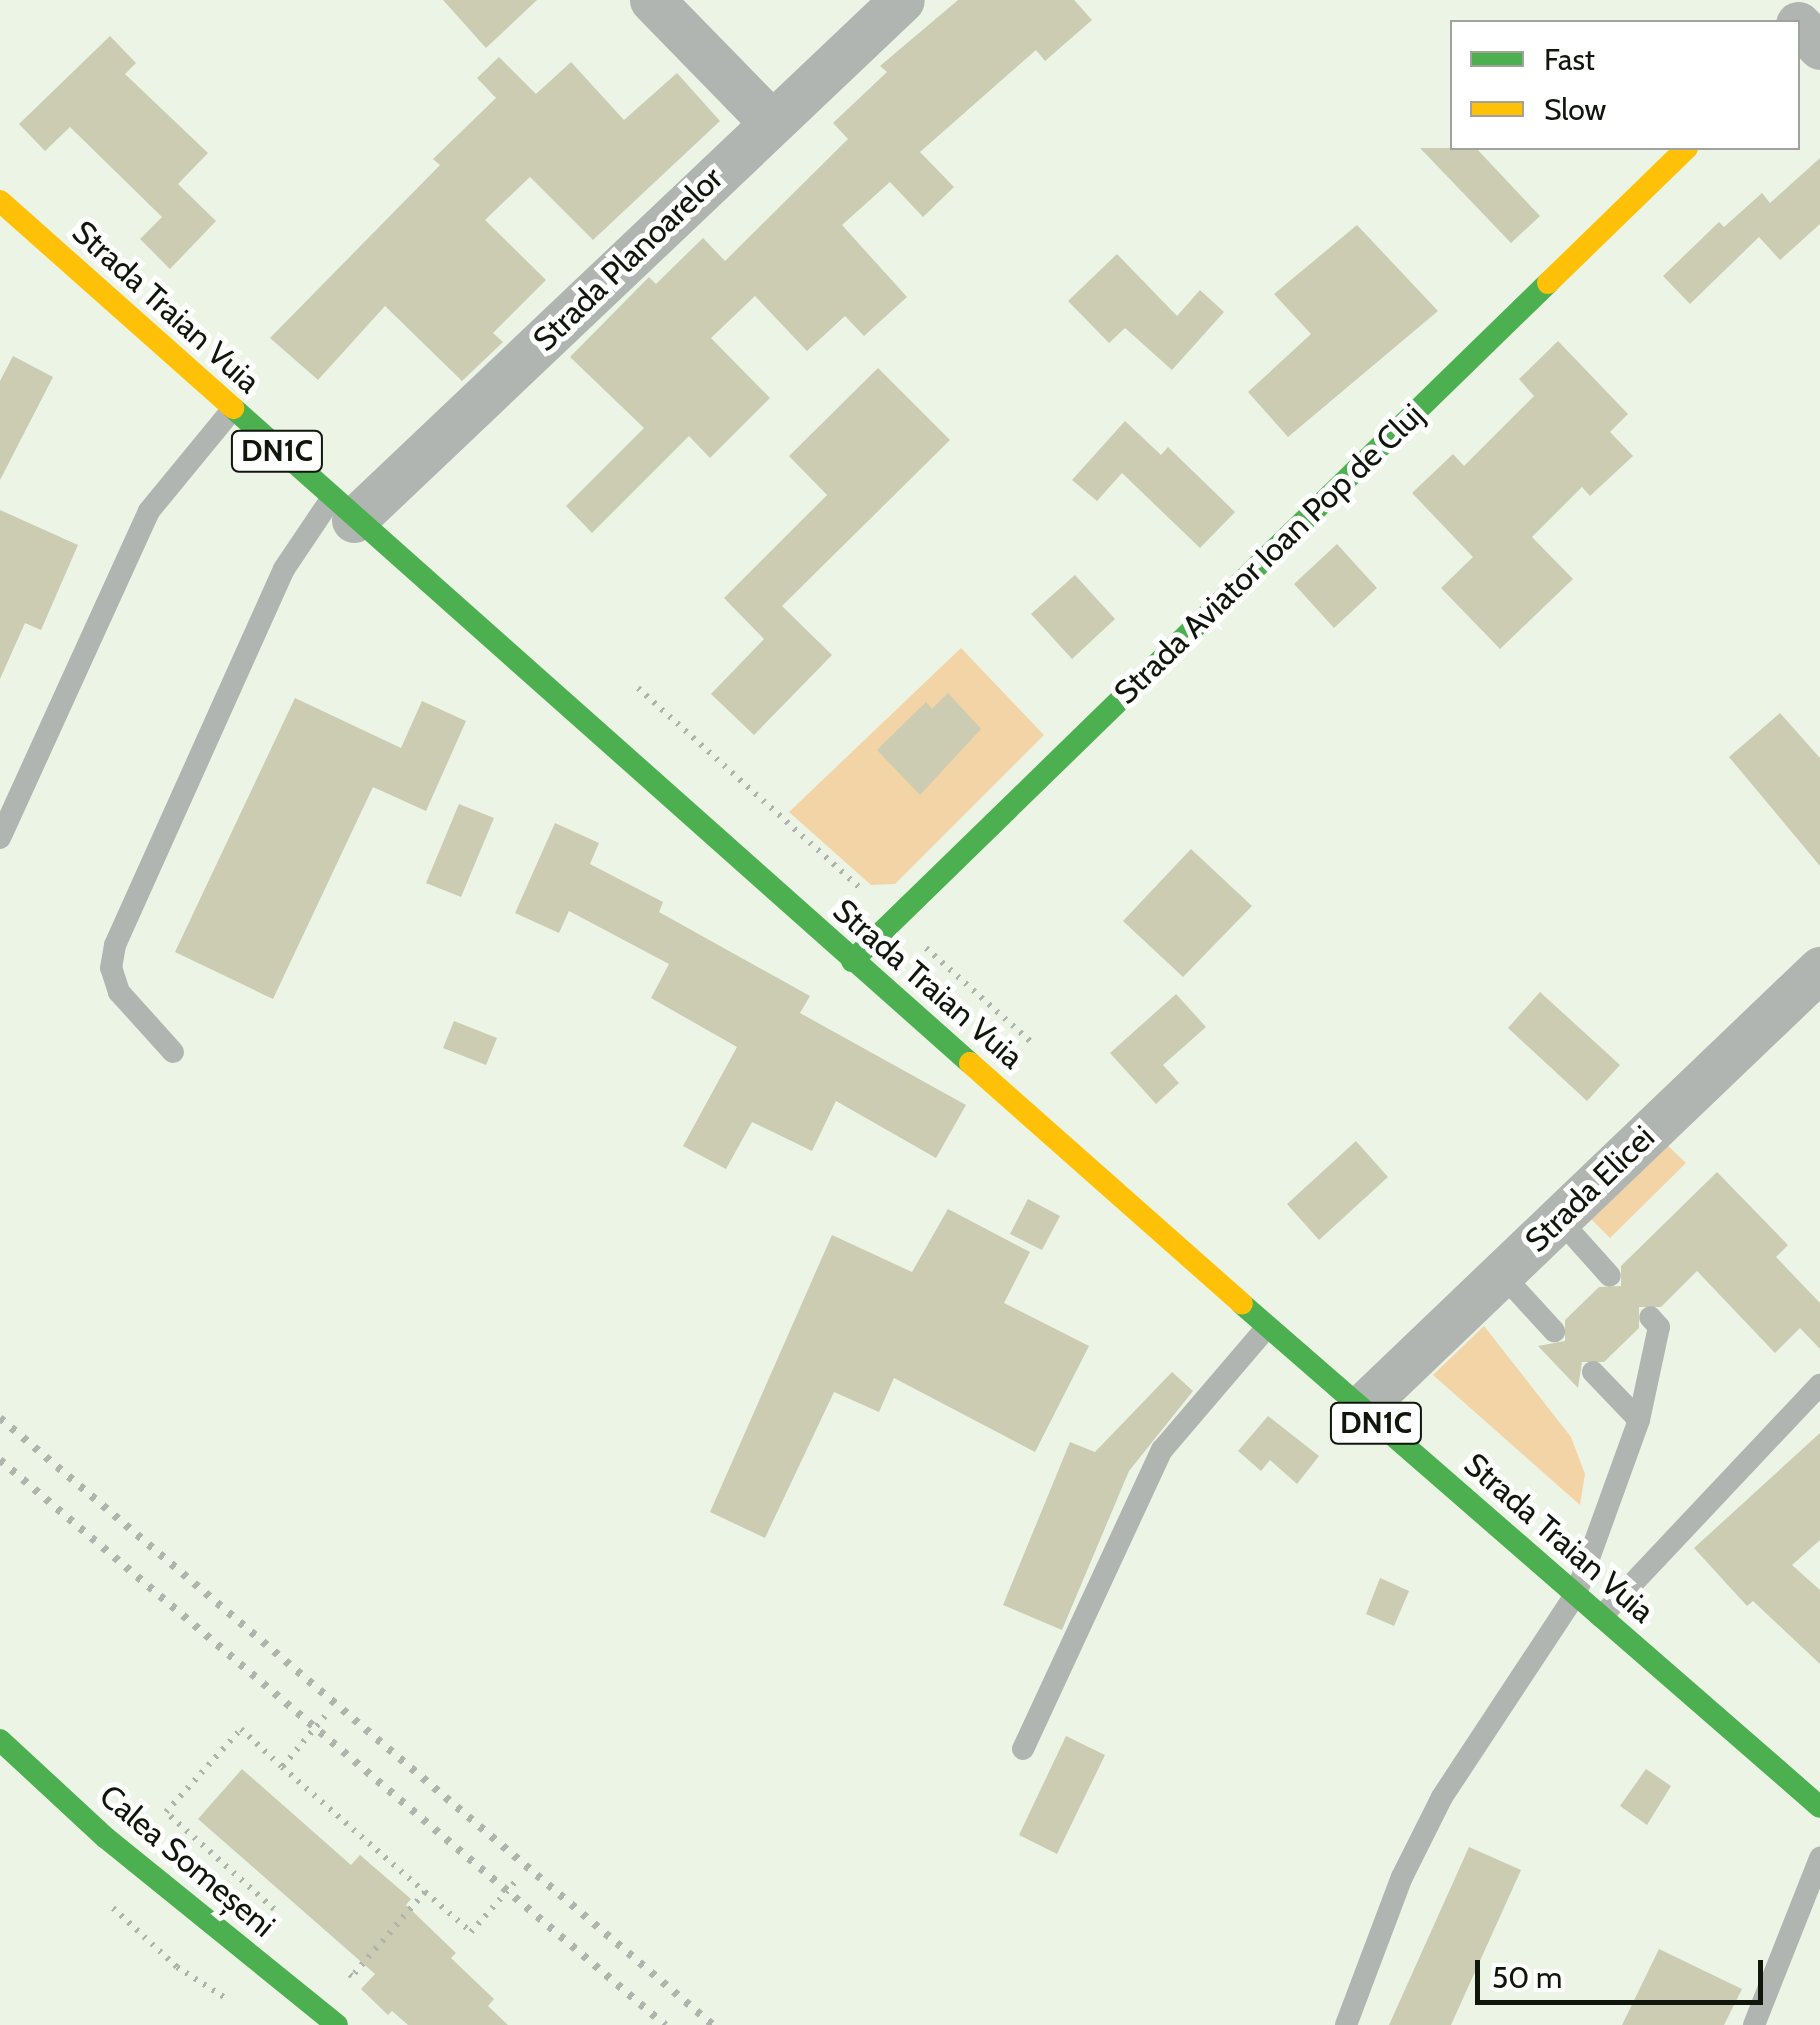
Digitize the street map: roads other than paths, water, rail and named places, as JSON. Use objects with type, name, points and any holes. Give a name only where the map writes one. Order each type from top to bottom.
[{"type":"main road","name":"Strada Aviator Ioan Pop de Cluj","points":[[852,962],[1686,150]]},
{"type":"main road","name":"Strada Traian Vuia","points":[[0,201],[852,962],[1820,1807]]},
{"type":"main road","name":"Calea Someșeni","points":[[0,1740],[242,1949],[338,2025]]},
{"type":"street","points":[[652,0],[771,122]]},
{"type":"street","name":"Strada Planoarelor","points":[[342,510],[902,0]]},
{"type":"street","points":[[1774,0],[1792,20]]},
{"type":"street","name":"Strada Elicei","points":[[1360,1409],[1820,969]]},
{"type":"lane","points":[[0,838],[149,511],[232,410]]},
{"type":"lane","points":[[173,1052],[120,992],[111,968],[114,945],[284,569],[342,510]]},
{"type":"lane","points":[[1559,1219],[1610,1276]]},
{"type":"lane","points":[[1501,1274],[1554,1331]]},
{"type":"lane","points":[[1346,2025],[1402,1877],[1442,1797],[1576,1594],[1638,1420],[1659,1327],[1650,1317]]},
{"type":"lane","points":[[1022,1748],[1162,1450],[1267,1327]]},
{"type":"lane","points":[[1594,1372],[1638,1420]]},
{"type":"lane","points":[[1601,1617],[1820,1385]]},
{"type":"lane","points":[[1754,2025],[1820,1858]]},
{"type":"railway","points":[[0,1418],[713,2025]]},
{"type":"railway","points":[[0,1460],[665,2025]]}]
